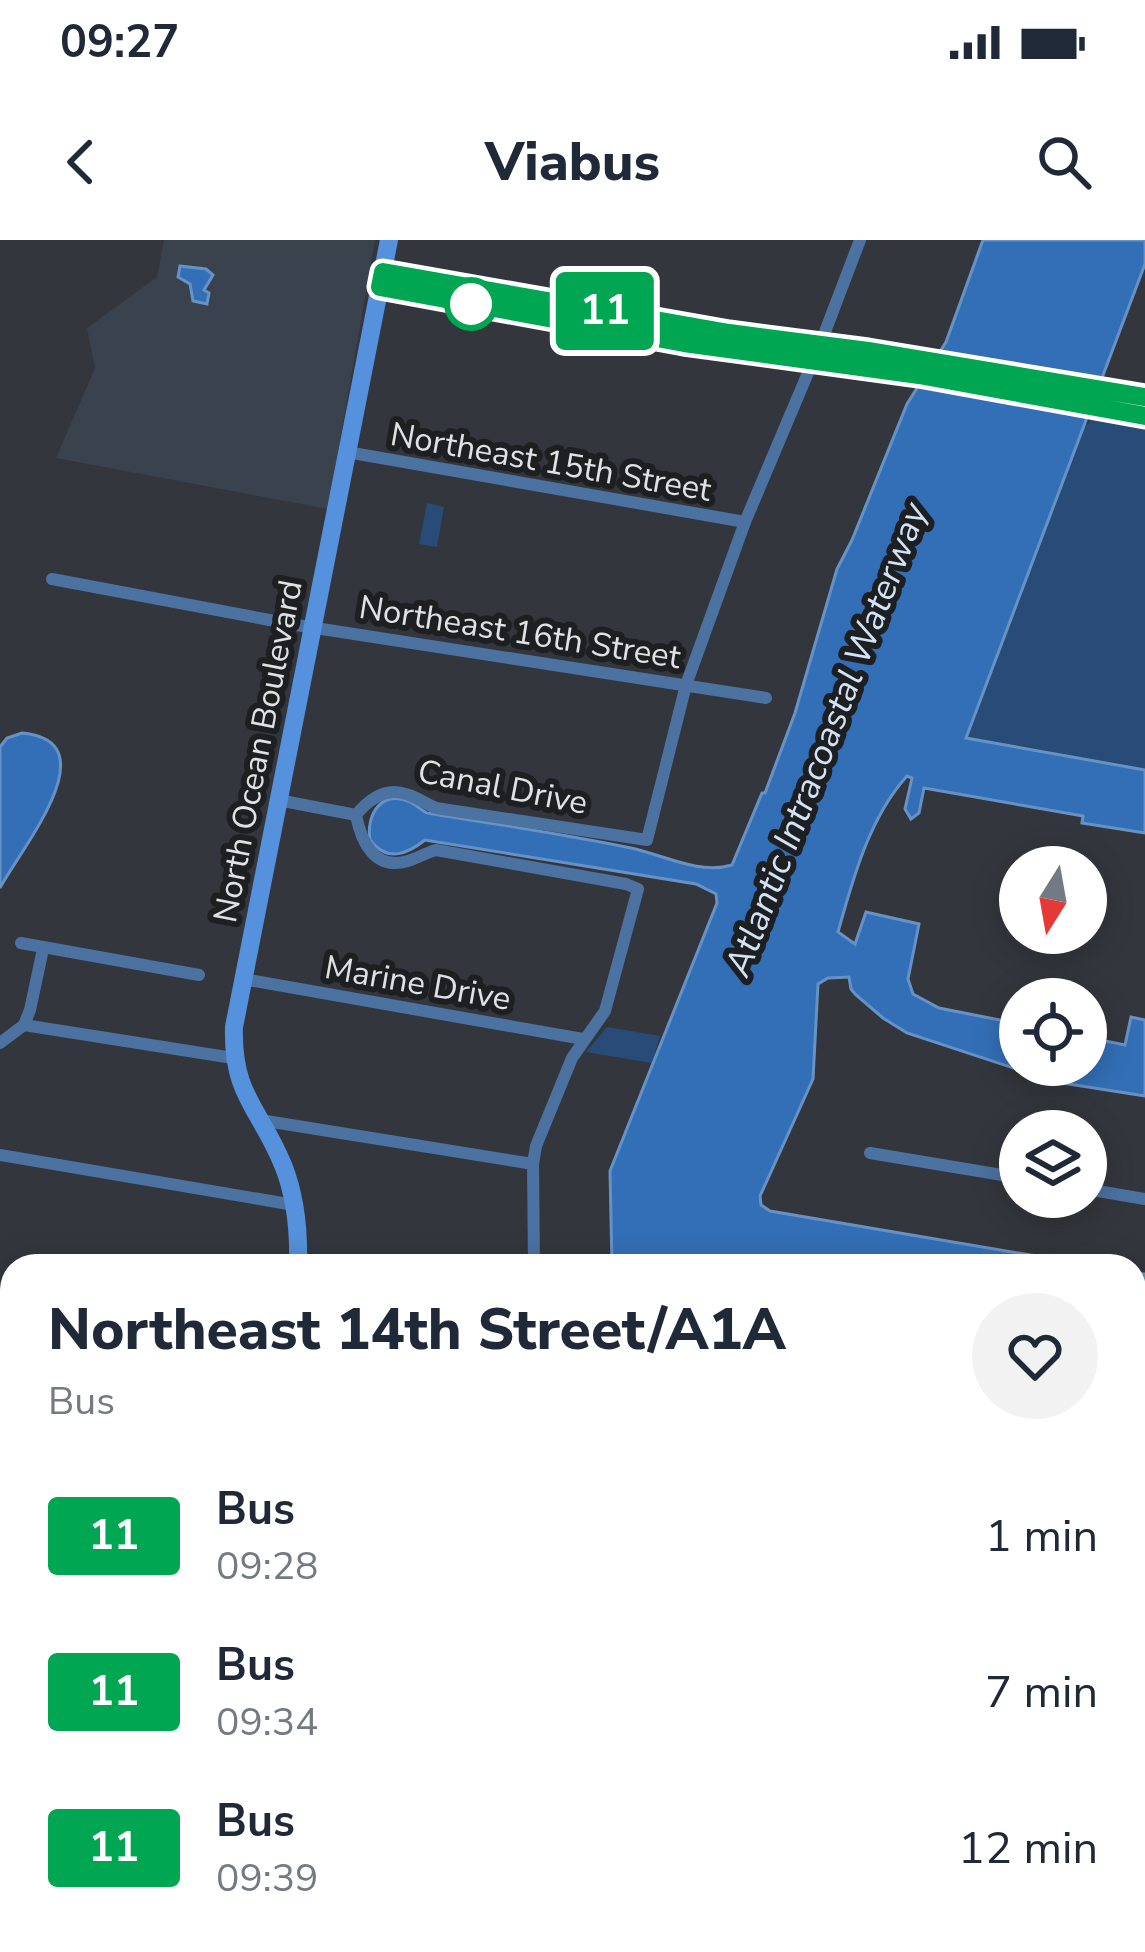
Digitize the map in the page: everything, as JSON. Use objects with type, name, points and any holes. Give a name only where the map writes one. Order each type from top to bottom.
[{"type":"main road","name":"North Ocean Boulevard","points":[[298,1254],[294,1205],[283,1166],[239,1082],[233,1058],[234,1027],[389,240]]},
{"type":"main road","points":[[381,280],[684,343],[817,353],[1105,399],[1145,397]]},
{"type":"main road","points":[[1105,399],[1145,416]]},
{"type":"street","points":[[686,685],[745,522],[860,240]]},
{"type":"street","name":"Northeast 15th Street","points":[[347,452],[745,522]]},
{"type":"street","name":"Northeast 16th Street","points":[[52,579],[313,627],[766,698]]},
{"type":"street","name":"Canal Drive","points":[[356,815],[377,797],[407,794],[436,808],[647,841],[686,685]]},
{"type":"street","points":[[278,800],[356,815],[361,839],[372,855],[390,863],[436,850],[638,890],[605,1011],[572,1058],[536,1146],[532,1164],[534,1254]]},
{"type":"street","points":[[21,944],[199,975]]},
{"type":"street","points":[[0,1043],[24,1025],[31,1010],[43,949]]},
{"type":"street","name":"Marine Drive","points":[[242,979],[583,1039]]},
{"type":"street","points":[[24,1025],[233,1058]]},
{"type":"street","points":[[260,1120],[532,1164]]},
{"type":"street","points":[[869,1153],[999,1175]]},
{"type":"street","points":[[0,1155],[294,1205]]},
{"type":"street","points":[[1107,1193],[1145,1199]]},
{"type":"shaded area","points":[[164,240],[375,240],[328,509],[56,458],[95,368],[87,328],[157,277]]},
{"type":"shaded area","points":[[1091,419],[1145,430],[1145,770],[966,739],[1085,423]]},
{"type":"shaded area","points":[[427,503],[444,507],[437,547],[419,544]]},
{"type":"shaded area","points":[[607,1027],[660,1036],[652,1063],[586,1052]]},
{"type":"water","name":"Atlantic Intracoastal Waterway","points":[[983,240],[1145,240],[1145,264],[966,738],[1145,770],[1145,833],[1082,823],[1083,816],[924,788],[919,813],[911,819],[905,809],[912,778],[907,776],[872,830],[838,932],[855,944],[866,912],[919,924],[908,979],[913,994],[939,1008],[999,1020],[999,1063],[907,1033],[856,995],[849,977],[828,978],[818,984],[813,1079],[760,1196],[761,1205],[770,1211],[1024,1254],[612,1254],[610,1171],[717,903],[716,894],[696,884],[425,840],[390,854],[370,840],[370,822],[384,802],[400,799],[427,813],[606,843],[694,866],[732,865],[795,713],[837,569],[907,404],[946,342]]},
{"type":"water","points":[[180,266],[206,269],[213,275],[204,290],[209,293],[207,304],[193,301],[190,284],[178,277]]},
{"type":"water","points":[[22,733],[48,740],[59,755],[60,776],[39,825],[0,888],[0,747],[7,738]]},
{"type":"water","points":[[1131,1017],[1145,1020],[1145,1096],[1081,1086],[1107,1086],[1107,1041],[1125,1045]]},
{"type":"bus line","name":"11","points":[[1145,397],[729,333],[383,272],[380,287],[684,343],[919,375],[1145,416]]}]
